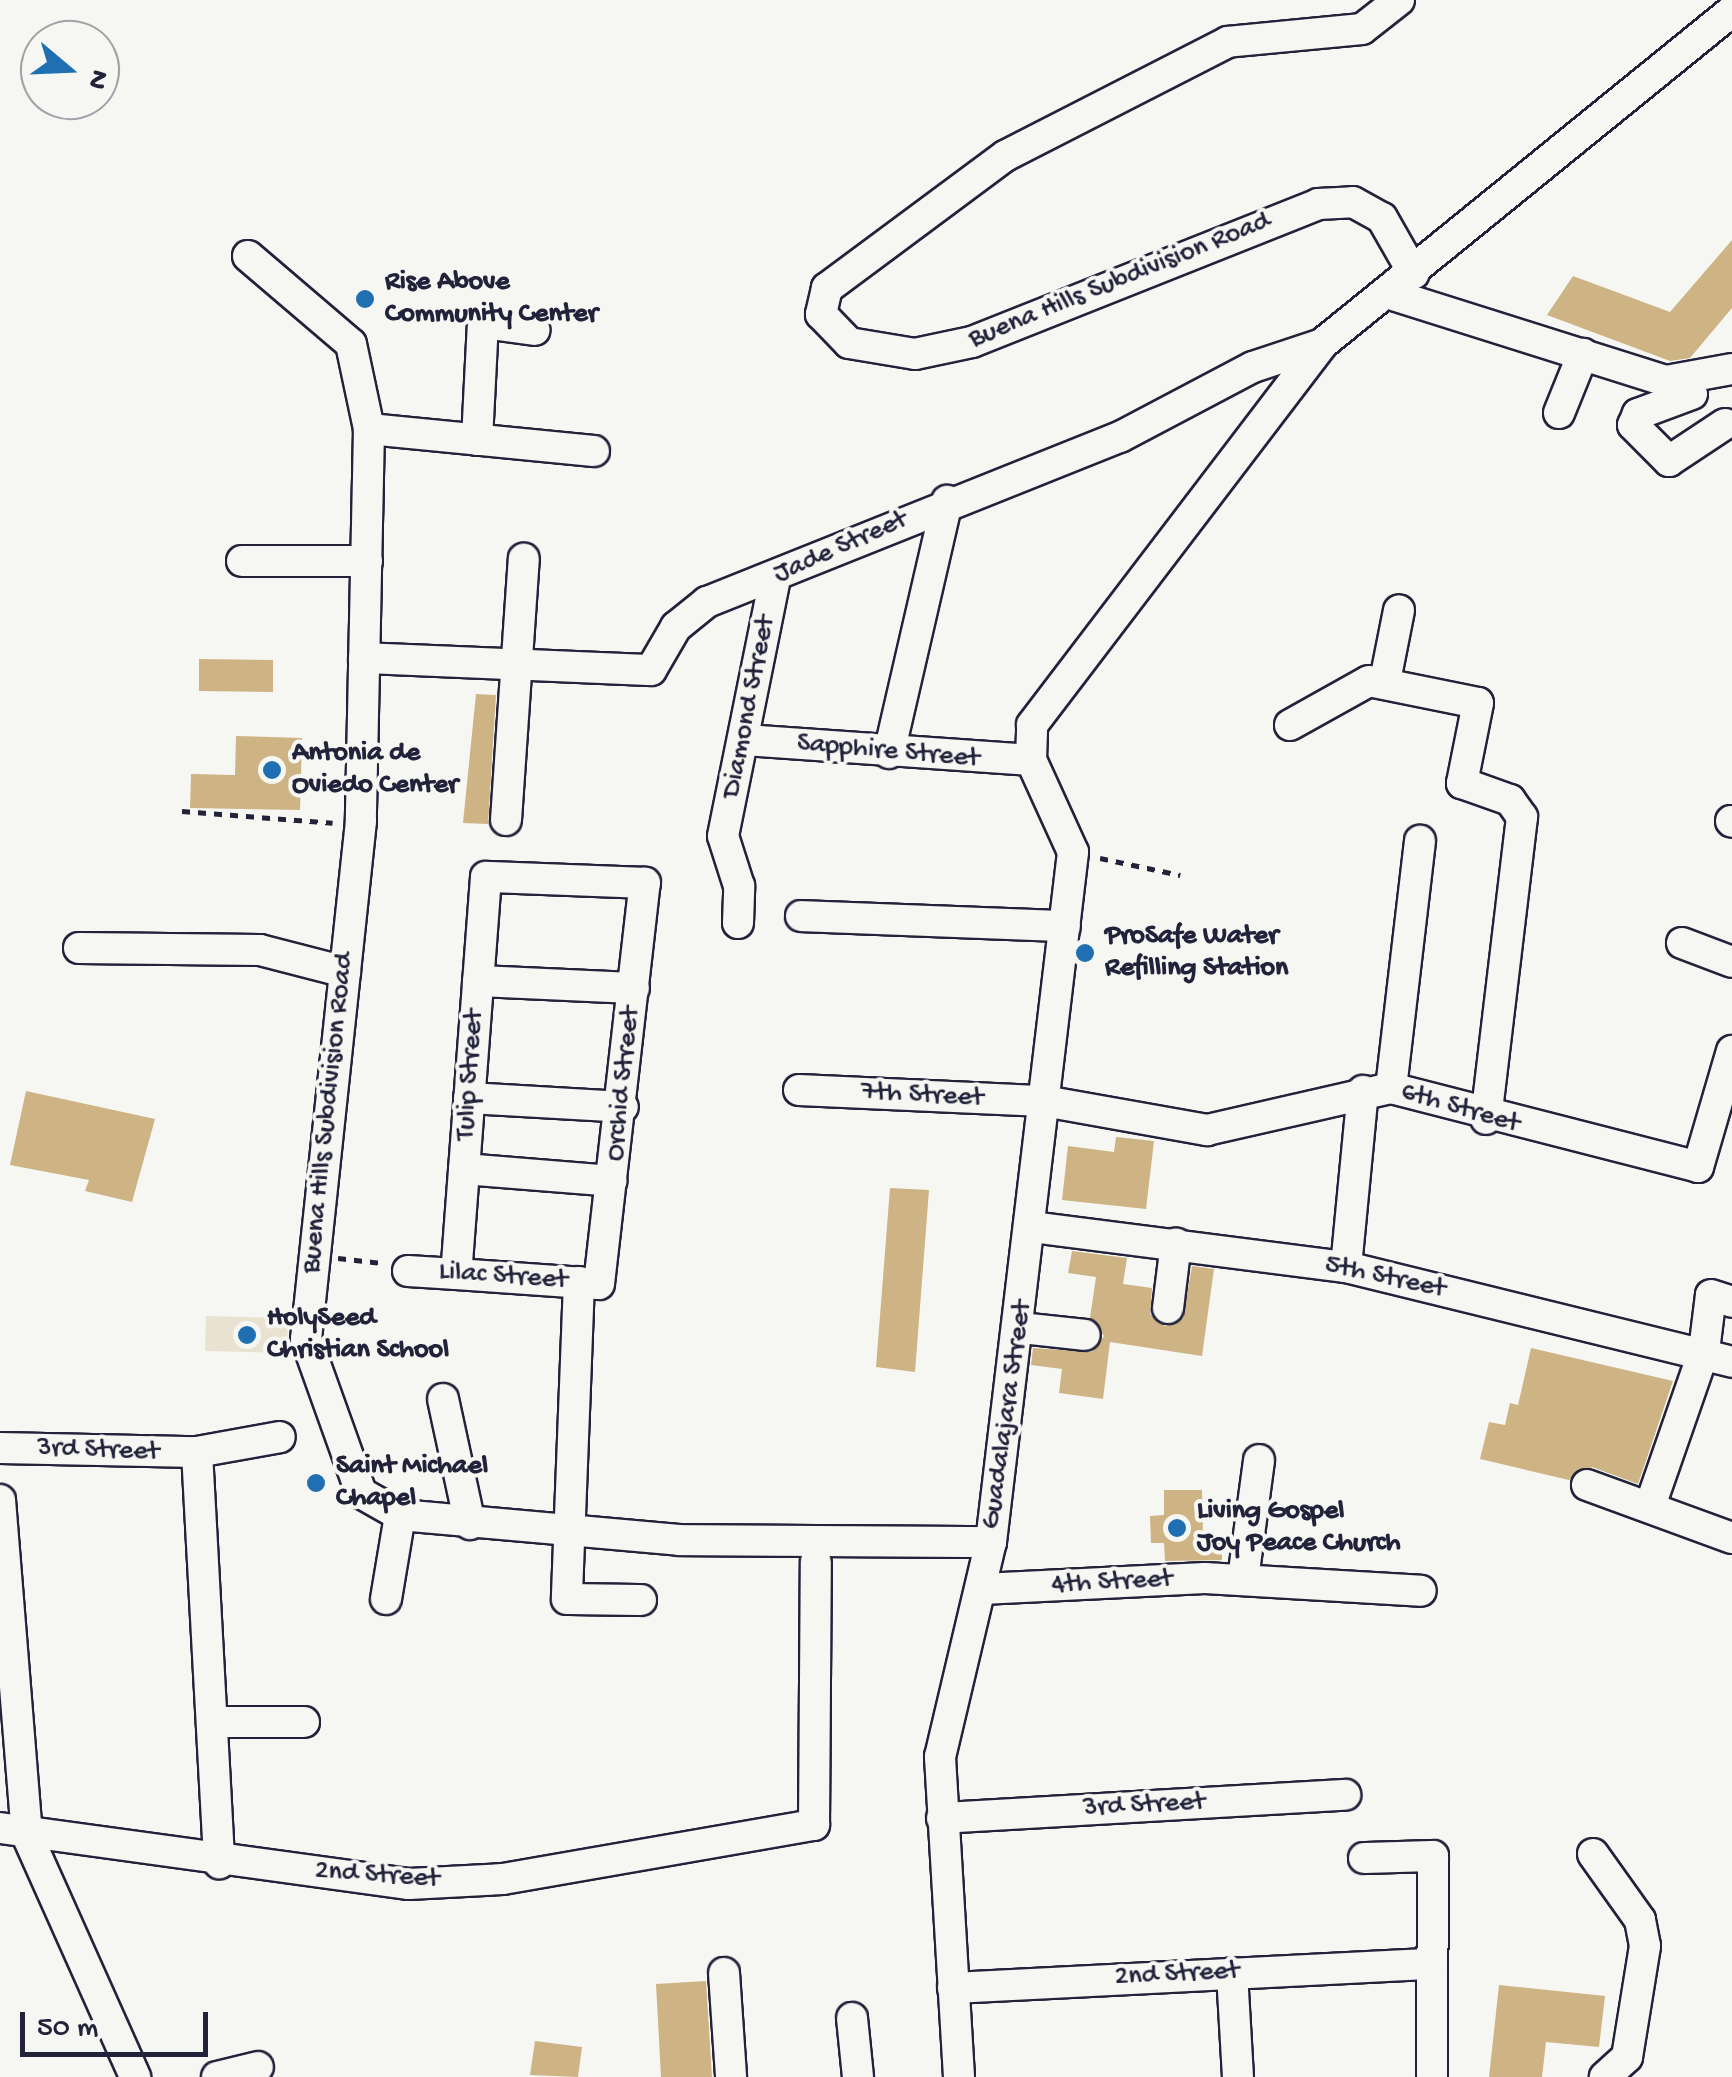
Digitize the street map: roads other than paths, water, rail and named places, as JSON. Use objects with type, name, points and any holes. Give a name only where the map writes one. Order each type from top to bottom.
[{"type":"street","name":"Buena Hills Subdivision Road","points":[[1399,0],[1362,28],[1228,42],[1005,156],[827,288],[821,314],[849,343],[915,354],[972,342],[1318,204],[1353,202],[1382,218],[1403,284]]},
{"type":"street","points":[[1031,760],[1032,725],[1322,344],[1403,284],[1732,11]]},
{"type":"street","name":"Buena Hills Subdivision Road","points":[[248,256],[351,344],[369,429],[361,821],[306,1339],[361,1493],[400,1515],[470,1524],[679,1540],[991,1542]]},
{"type":"street","points":[[1403,284],[1583,354],[1688,388],[1729,427],[1670,462],[1634,425],[1638,414],[1688,388],[1732,368]]},
{"type":"street","points":[[476,440],[483,324],[535,330]]},
{"type":"street","name":"Jade Street","points":[[364,658],[651,670],[676,627],[707,602],[776,579],[946,501],[1120,437],[1253,366],[1322,344]]},
{"type":"street","points":[[1559,414],[1583,354]]},
{"type":"street","points":[[369,429],[594,451]]},
{"type":"street","points":[[888,753],[946,501]]},
{"type":"street","points":[[242,560],[367,561]]},
{"type":"street","points":[[506,820],[524,560]]},
{"type":"street","name":"Diamond Street","points":[[738,923],[738,886],[723,836],[776,579]]},
{"type":"street","points":[[1385,681],[1399,610]]},
{"type":"street","points":[[1290,725],[1385,681],[1478,704],[1462,782],[1510,800],[1522,817],[1486,1119]]},
{"type":"street","name":"Sapphire Street","points":[[744,740],[1031,760]]},
{"type":"street","name":"Guadalajara Street","points":[[959,2077],[942,1818],[946,1709],[982,1590],[991,1542],[1021,1328],[1073,852],[1031,760]]},
{"type":"street","points":[[1346,1267],[1420,841]]},
{"type":"street","name":"Orchid Street","points":[[486,876],[645,883],[612,1181],[589,1283],[567,1598],[642,1600]]},
{"type":"street","name":"Tulip Street","points":[[456,1274],[486,876]]},
{"type":"street","points":[[800,916],[1066,926]]},
{"type":"street","points":[[1682,943],[1732,962]]},
{"type":"street","points":[[80,948],[260,950],[344,972]]},
{"type":"street","points":[[478,982],[634,988]]},
{"type":"street","name":"6th Street","points":[[1044,1101],[1207,1130],[1377,1089],[1486,1119],[1698,1167],[1732,1050]]},
{"type":"street","name":"7th Street","points":[[799,1090],[1044,1101]]},
{"type":"street","points":[[469,1098],[622,1107]]},
{"type":"street","points":[[464,1170],[612,1181]]},
{"type":"street","name":"5th Street","points":[[1032,1226],[1346,1267],[1718,1356]]},
{"type":"street","points":[[1168,1308],[1176,1243]]},
{"type":"street","name":"Lilac Street","points":[[408,1271],[589,1283]]},
{"type":"street","points":[[1650,1506],[1718,1356],[1711,1295],[1732,1302]]},
{"type":"street","points":[[1021,1328],[1086,1335]]},
{"type":"street","points":[[443,1399],[470,1524]]},
{"type":"street","name":"3rd Street","points":[[0,1448],[197,1452],[280,1437]]},
{"type":"street","points":[[197,1452],[219,1864]]},
{"type":"street","points":[[1243,1579],[1259,1460]]},
{"type":"street","points":[[1587,1484],[1732,1538]]},
{"type":"street","points":[[0,1500],[13,1832],[135,2077]]},
{"type":"street","points":[[386,1599],[400,1515]]},
{"type":"street","name":"2nd Street","points":[[13,1832],[219,1864],[408,1884],[503,1879],[814,1825],[816,1562]]},
{"type":"street","name":"4th Street","points":[[982,1590],[1243,1579],[1421,1591]]},
{"type":"street","points":[[213,1722],[304,1722]]},
{"type":"street","name":"3rd Street","points":[[942,1818],[1345,1795]]},
{"type":"street","points":[[1594,1854],[1640,1920],[1645,1946],[1627,2057],[1605,2077]]},
{"type":"street","points":[[1364,1858],[1432,1856],[1432,2076]]},
{"type":"street","name":"2nd Street","points":[[953,1988],[1431,1964]]},
{"type":"street","points":[[1232,1972],[1238,2077]]},
{"type":"street","points":[[724,1973],[731,2077]]},
{"type":"street","points":[[852,2018],[858,2077]]},
{"type":"street","points":[[218,2077],[258,2067]]},
{"type":"place","name":"Rise Above Community Center","points":[[365,299]]},
{"type":"place","name":"Antonia de Oviedo Center","points":[[272,770]]},
{"type":"place","name":"ProSafe Water Refilling Station","points":[[1085,953]]},
{"type":"place","name":"HolySeed Christian School","points":[[247,1335]]},
{"type":"place","name":"Saint Michael Chapel","points":[[316,1483]]},
{"type":"place","name":"Living Gospel Joy Peace Church","points":[[1177,1528]]}]
